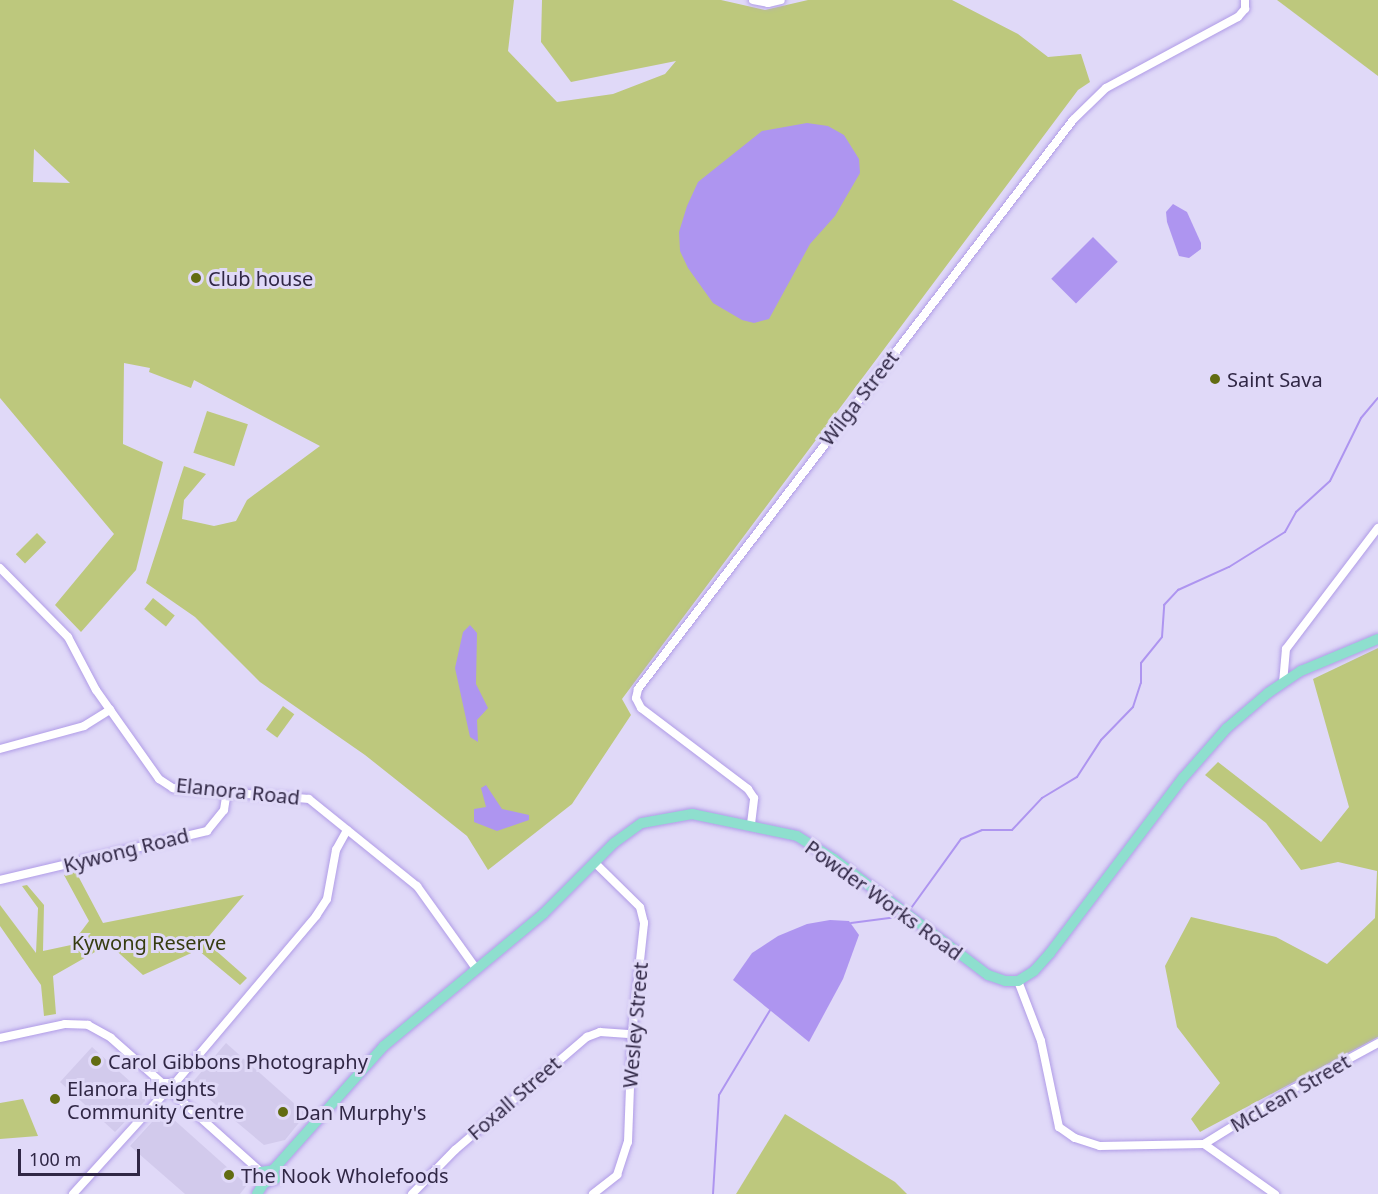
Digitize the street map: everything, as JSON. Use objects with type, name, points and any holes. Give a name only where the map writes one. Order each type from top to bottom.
[{"type":"main road","points":[[1018,981],[1035,971],[1050,953],[1209,747],[1283,683],[1323,660],[1378,639]]},
{"type":"main road","name":"Powder Works Road","points":[[257,1194],[266,1175],[384,1046],[475,967],[543,914],[627,832],[660,818],[692,814],[751,824],[797,836],[834,859],[988,975],[1005,981],[1018,981]]},
{"type":"street","points":[[753,0],[768,3],[781,0]]},
{"type":"street","name":"Wilga Street","points":[[751,824],[754,798],[748,789],[641,708],[636,698],[638,689],[1073,120],[1106,88],[1238,17],[1245,4]]},
{"type":"street","points":[[1283,683],[1286,649],[1378,528]]},
{"type":"street","name":"Elanora Road","points":[[2,574],[68,637],[110,711],[159,779],[173,788],[309,799],[417,886],[475,967]]},
{"type":"street","points":[[0,749],[84,726],[110,711]]},
{"type":"street","name":"Kywong Road","points":[[0,880],[207,831],[224,810],[227,792]]},
{"type":"street","points":[[175,1095],[175,1083],[316,916],[327,899],[336,850],[347,830]]},
{"type":"street","name":"Wesley Street","points":[[593,1194],[617,1175],[628,1142],[632,1034],[644,914],[595,863]]},
{"type":"street","points":[[1018,981],[1041,1041],[1059,1127],[1075,1138],[1100,1146],[1204,1144],[1275,1194]]},
{"type":"street","points":[[0,1038],[65,1024],[88,1025],[111,1038],[162,1083],[175,1083]]},
{"type":"street","name":"Foxall Street","points":[[412,1194],[455,1150],[587,1037],[600,1032],[632,1034]]},
{"type":"street","name":"McLean Street","points":[[1204,1144],[1293,1089],[1378,1043]]},
{"type":"street","points":[[73,1194],[162,1096],[162,1083]]},
{"type":"street","points":[[162,1096],[175,1095],[266,1175]]},
{"type":"shaded area","points":[[807,123],[828,126],[844,135],[859,159],[860,173],[835,216],[810,244],[769,319],[754,323],[742,320],[713,303],[688,268],[680,251],[679,232],[687,206],[698,182],[762,131]]},
{"type":"shaded area","points":[[1173,204],[1187,212],[1201,243],[1201,249],[1189,258],[1179,256],[1167,222],[1166,212]]},
{"type":"shaded area","points":[[1093,237],[1118,262],[1076,303],[1051,279]]},
{"type":"shaded area","points":[[470,625],[477,633],[476,684],[488,708],[477,720],[478,742],[470,737],[455,668],[463,632]]},
{"type":"shaded area","points":[[486,785],[502,809],[529,815],[529,820],[497,831],[474,822],[474,809],[486,807],[481,788]]},
{"type":"shaded area","points":[[830,920],[849,921],[859,935],[843,979],[809,1042],[733,980],[752,953],[778,936],[807,924]]},
{"type":"shaded area","points":[[226,1043],[306,1114],[285,1140],[264,1145],[191,1084]]},
{"type":"shaded area","points":[[92,1047],[144,1094],[145,1101],[115,1132],[60,1082]]},
{"type":"shaded area","points":[[163,1110],[247,1185],[240,1194],[185,1194],[130,1146]]},
{"type":"green space","points":[[0,0],[514,0],[508,51],[557,102],[613,94],[665,74],[676,61],[571,82],[541,42],[542,0],[721,0],[765,10],[808,0],[952,0],[1018,34],[1048,57],[1081,54],[1090,82],[1078,90],[622,699],[631,715],[572,804],[488,870],[467,836],[365,755],[260,682],[195,617],[146,583],[184,466],[206,474],[184,500],[182,519],[214,526],[236,521],[247,500],[320,446],[194,380],[191,388],[149,372],[150,368],[124,363],[123,444],[163,462],[136,570],[81,632],[55,605],[114,534],[0,398]],"holes":[[[34,149],[70,183],[33,182]]]},
{"type":"green space","points":[[1277,0],[1378,0],[1378,76]]},
{"type":"green space","points":[[207,411],[248,424],[234,466],[193,453]]},
{"type":"green space","points":[[37,533],[46,542],[25,563],[16,554]]},
{"type":"green space","points":[[153,598],[175,616],[166,627],[144,609]]},
{"type":"green space","points":[[1378,648],[1378,1037],[1200,1132],[1191,1119],[1220,1083],[1177,1027],[1165,966],[1191,917],[1276,937],[1327,964],[1375,918],[1377,871],[1338,862],[1301,870],[1266,823],[1205,775],[1218,762],[1321,842],[1349,807],[1313,679]]},
{"type":"green space","points":[[283,706],[294,714],[277,738],[266,729]]},
{"type":"green space","name":"Kywong Reserve","points":[[76,872],[103,923],[244,895],[205,941],[247,978],[240,985],[198,950],[143,975],[109,944],[53,976],[56,1014],[44,1016],[41,985],[0,926],[0,905],[36,953],[38,908],[22,886],[27,885],[44,905],[43,951],[71,945],[89,921],[64,875]]},
{"type":"green space","points":[[23,1099],[38,1136],[0,1139],[0,1103]]},
{"type":"green space","points":[[785,1114],[895,1182],[907,1194],[736,1194]]},
{"type":"waterway","points":[[909,911],[961,839],[982,830],[1012,830],[1042,798],[1077,777],[1101,740],[1133,707],[1141,683],[1141,663],[1162,637],[1164,605],[1178,590],[1229,567],[1285,532],[1296,512],[1330,481],[1361,418],[1378,398]]},
{"type":"waterway","points":[[851,923],[905,916]]},
{"type":"waterway","points":[[713,1194],[719,1095],[770,1010]]},
{"type":"place","name":"Club house","points":[[196,278]]},
{"type":"place","name":"Saint Sava","points":[[1215,379]]},
{"type":"place","name":"Carol Gibbons Photography","points":[[96,1061]]},
{"type":"place","name":"Elanora Heights Community Centre","points":[[55,1099]]},
{"type":"place","name":"Dan Murphy's","points":[[283,1112]]},
{"type":"place","name":"The Nook Wholefoods","points":[[229,1175]]}]
